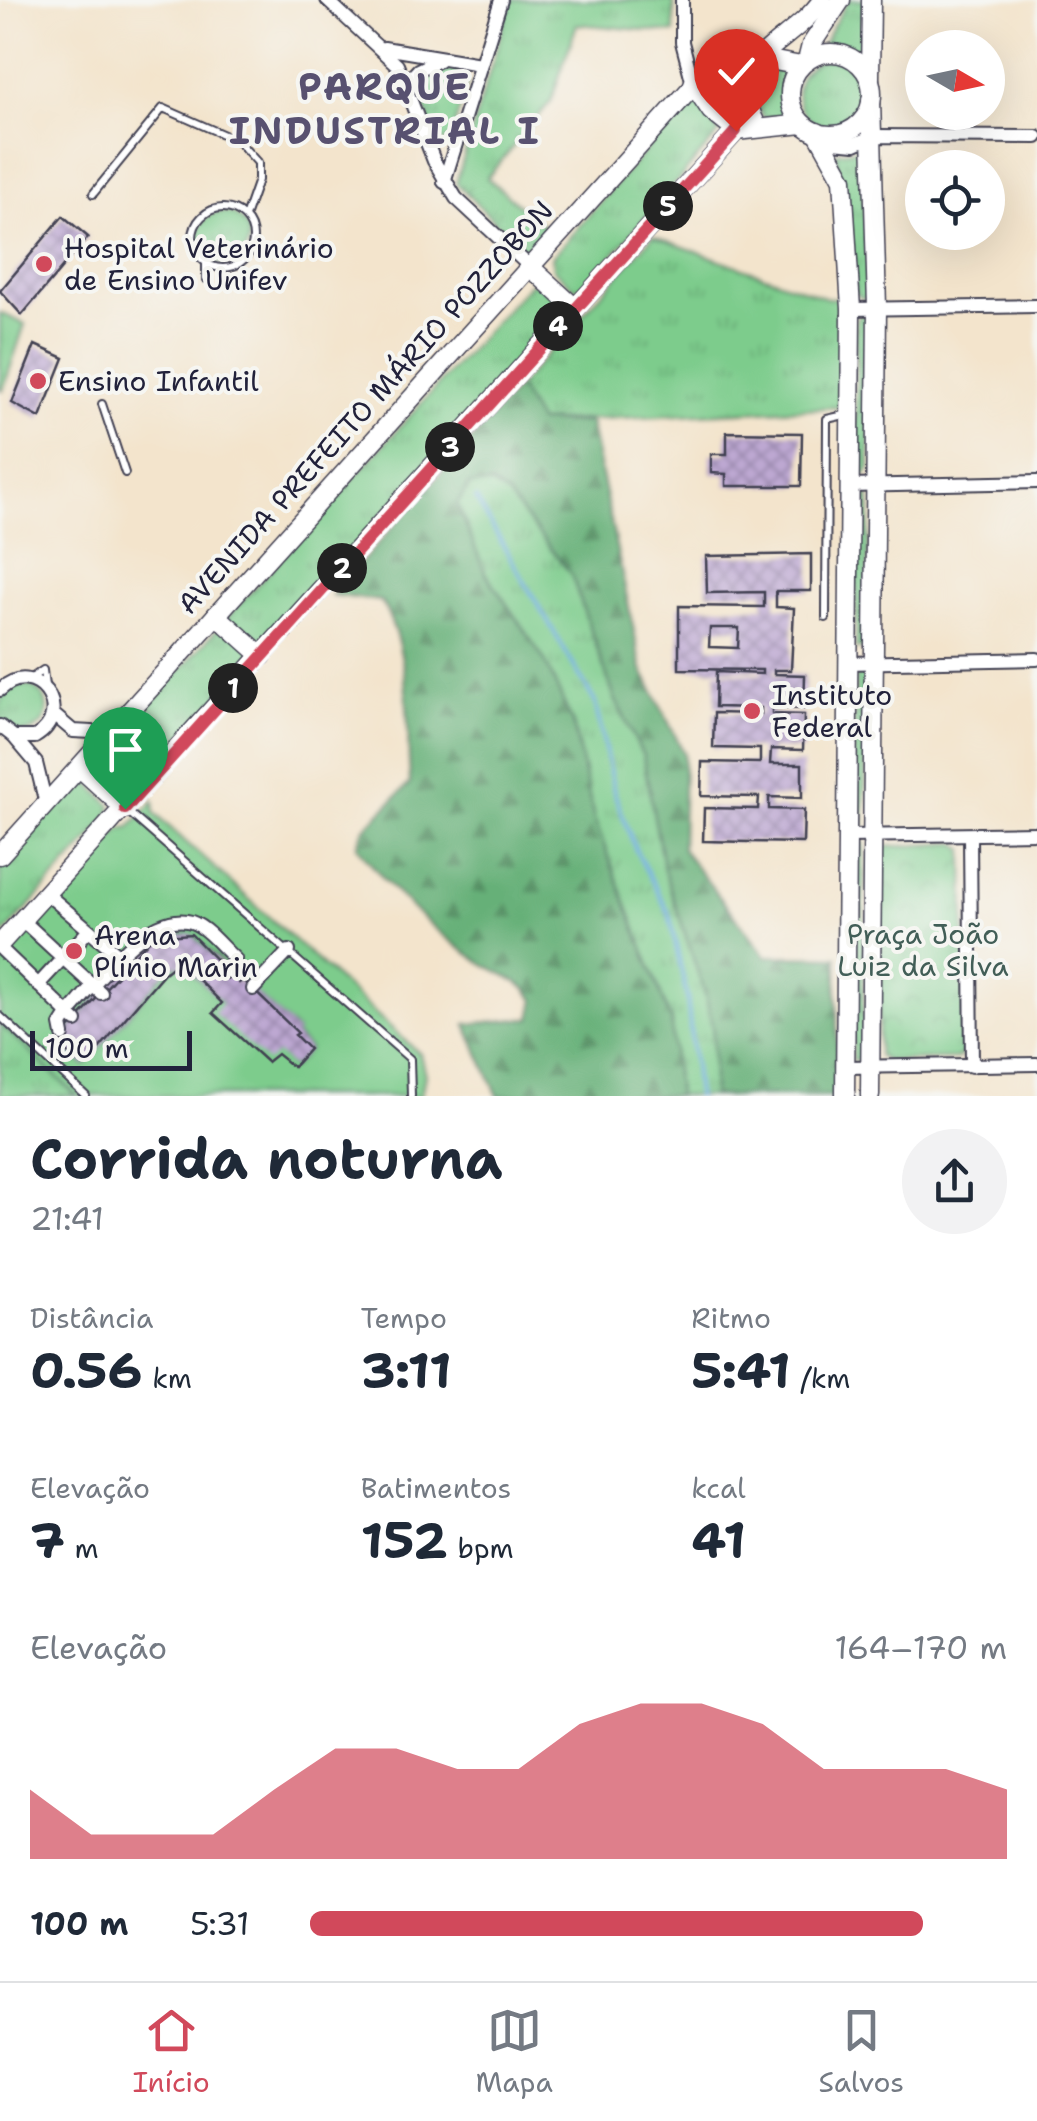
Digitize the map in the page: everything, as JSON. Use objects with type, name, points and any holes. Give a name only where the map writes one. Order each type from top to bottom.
[{"type":"main road","points":[[756,126],[746,96],[754,62],[798,29],[822,0]]},
{"type":"main road","points":[[842,0],[811,45],[790,96],[816,130],[843,179],[852,308],[844,1096]]},
{"type":"main road","points":[[870,1096],[877,307],[871,0]]},
{"type":"main road","points":[[0,946],[736,131],[756,126],[816,130],[855,127],[871,92],[864,70],[845,56],[822,54],[804,63],[712,64]]},
{"type":"main road","name":"AVENIDA PREFEITO MÁRIO POZZOBON","points":[[0,855],[712,64]]},
{"type":"main road","points":[[693,84],[711,111],[736,131]]},
{"type":"main road","points":[[528,265],[574,308]]},
{"type":"main road","points":[[216,615],[262,656]]},
{"type":"main road","points":[[80,768],[125,809]]},
{"type":"street","points":[[327,0],[384,48],[406,83],[444,182],[528,265]]},
{"type":"street","points":[[444,182],[501,0]]},
{"type":"street","points":[[682,0],[682,42],[693,84]]},
{"type":"street","points":[[682,42],[692,58],[712,64]]},
{"type":"street","points":[[384,48],[480,64]]},
{"type":"street","points":[[406,83],[418,70],[439,60]]},
{"type":"street","points":[[1037,119],[1037,145]]},
{"type":"street","points":[[816,130],[844,144],[873,136],[1037,136]]},
{"type":"street","points":[[852,308],[1037,306]]},
{"type":"street","points":[[848,486],[1037,482]]},
{"type":"street","points":[[846,663],[1037,659]]},
{"type":"street","points":[[0,690],[10,681],[30,679],[45,687],[53,700],[53,714],[41,733],[14,737]]},
{"type":"street","points":[[53,714],[73,730],[110,733]]},
{"type":"street","points":[[0,726],[36,763],[46,804]]},
{"type":"street","points":[[848,836],[1037,834]]},
{"type":"street","points":[[970,836],[972,1066]]},
{"type":"street","points":[[47,894],[124,960]]},
{"type":"street","points":[[22,920],[98,989]]},
{"type":"street","points":[[62,1035],[62,1025],[151,928],[187,921],[235,959],[228,972]]},
{"type":"street","points":[[38,985],[89,930]]},
{"type":"street","points":[[0,946],[72,1017]]},
{"type":"street","points":[[253,990],[289,951]]},
{"type":"street","points":[[845,1068],[1037,1064]]},
{"type":"lane","points":[[93,194],[163,108],[238,141],[258,163],[258,180],[245,217],[253,233],[251,250],[231,267],[210,265],[194,247],[200,218],[227,208],[245,217]]},
{"type":"lane","points":[[102,404],[126,472]]},
{"type":"lane","points":[[826,618],[828,420],[850,414]]},
{"type":"lane","points":[[125,809],[410,1059],[414,1074],[411,1096]]},
{"type":"lane","points":[[0,1016],[86,1096]]},
{"type":"green space","points":[[511,0],[674,0],[674,33],[577,24],[551,101],[487,178],[551,232],[529,251],[522,249],[456,183]]},
{"type":"green space","points":[[848,0],[867,0],[865,61],[846,49],[822,45]]},
{"type":"green space","points":[[831,59],[844,61],[855,69],[863,80],[863,106],[855,117],[844,125],[831,127],[818,125],[807,117],[799,106],[797,93],[799,80],[807,69],[818,61]]},
{"type":"green space","points":[[775,66],[793,71],[786,94],[791,117],[763,118],[751,94],[759,70]]},
{"type":"green space","points":[[457,68],[468,82],[451,138],[442,143],[433,134],[418,83],[431,70]]},
{"type":"green space","points":[[743,68],[742,119],[724,113],[705,87],[713,74]]},
{"type":"green space","points":[[687,103],[703,106],[719,133],[586,286],[575,288],[553,269],[552,257]]},
{"type":"green space","points":[[861,149],[869,298],[856,294],[836,152]]},
{"type":"green space","points":[[223,212],[241,220],[249,238],[241,256],[223,264],[205,256],[197,238],[205,220]]},
{"type":"green space","points":[[653,236],[827,298],[845,298],[843,407],[538,422],[518,387]]},
{"type":"green space","points":[[530,283],[543,284],[562,302],[562,316],[142,783],[128,784],[107,766],[106,752]]},
{"type":"green space","points":[[0,313],[25,324],[3,390],[0,389]]},
{"type":"green space","points":[[868,314],[870,468],[866,475],[856,475],[856,319]]},
{"type":"green space","points":[[518,387],[538,422],[590,422],[642,669],[684,753],[682,849],[766,956],[837,957],[837,1096],[713,1096],[713,1032],[706,997],[664,870],[643,756],[615,699],[571,574],[507,495],[491,484],[469,485],[457,504],[485,572],[545,661],[573,724],[594,819],[671,1021],[677,1096],[498,1096],[466,1024],[531,1018],[535,1000],[516,981],[477,960],[427,922],[383,879],[357,846],[364,829],[410,783],[406,689],[398,644],[381,601],[332,595]]},
{"type":"green space","points":[[492,484],[507,495],[571,574],[615,699],[643,756],[664,870],[706,997],[713,1032],[713,1096],[677,1096],[671,1021],[594,819],[573,724],[545,661],[485,572],[457,504],[469,485]]},
{"type":"green space","points":[[857,491],[866,492],[870,500],[865,648],[856,649]]},
{"type":"green space","points":[[856,667],[868,672],[864,827],[851,822]]},
{"type":"green space","points":[[23,685],[40,692],[47,709],[40,726],[23,733],[6,726],[-1,709],[6,692]]},
{"type":"green space","points":[[88,782],[111,805],[109,818],[0,939],[0,865],[75,783]]},
{"type":"green space","name":"Arena Plínio Marin","points":[[154,801],[155,814],[420,1054],[425,1075],[421,1096],[77,1096],[0,1024],[0,962],[120,829],[130,827]],"holes":[[[191,934],[297,1032],[295,1035],[309,1049],[293,1067],[185,966],[174,965],[85,1065],[55,1044],[152,937]]]},
{"type":"green space","points":[[864,843],[863,1061],[853,1061],[852,847]]},
{"type":"green space","name":"Praça João Luiz da Silva","points":[[957,843],[964,849],[966,1051],[957,1059],[886,1061],[878,1056],[883,847]]},
{"type":"green space","points":[[0,1024],[77,1096],[0,1096]]},
{"type":"building","name":"Hospital Veterinário de Ensino Unifev","points":[[63,216],[88,237],[22,315],[0,291]]},
{"type":"building","name":"Ensino Infantil","points":[[35,345],[64,358],[40,418],[12,403]]},
{"type":"building","points":[[727,432],[802,433],[801,486],[726,486],[726,474],[711,473],[711,454],[727,454]]},
{"type":"building","points":[[811,554],[811,591],[776,591],[776,607],[794,608],[791,670],[774,670],[774,674],[805,675],[804,709],[772,708],[772,714],[804,715],[803,750],[771,749],[770,764],[802,764],[802,798],[769,797],[769,809],[804,810],[803,843],[703,841],[704,808],[758,809],[759,797],[701,796],[702,762],[760,763],[760,749],[713,748],[714,713],[761,714],[761,708],[715,707],[716,672],[762,674],[762,670],[679,669],[679,606],[764,607],[764,592],[707,593],[706,556]],"holes":[[[710,628],[739,628],[738,648],[709,647]]]},
{"type":"building","points":[[191,934],[239,983],[243,980],[298,1033],[295,1035],[309,1049],[293,1067],[277,1054],[267,1062],[213,1013],[222,1003],[185,966],[174,965],[164,973],[85,1065],[55,1044],[152,937]]},
{"type":"waterway","points":[[476,499],[595,702],[614,792],[636,851],[669,913],[687,997],[697,1096]]},
{"type":"place","name":"Hospital Veterinário de Ensino Unifev","points":[[44,264]]},
{"type":"place","name":"Ensino Infantil","points":[[38,381]]},
{"type":"place","name":"Instituto Federal","points":[[752,711]]},
{"type":"place","name":"Arena Plínio Marin","points":[[74,951]]},
{"type":"district","name":"PARQUE INDUSTRIAL I","points":[[385,108]]},
{"type":"route","points":[[125,809],[736,131]]}]
